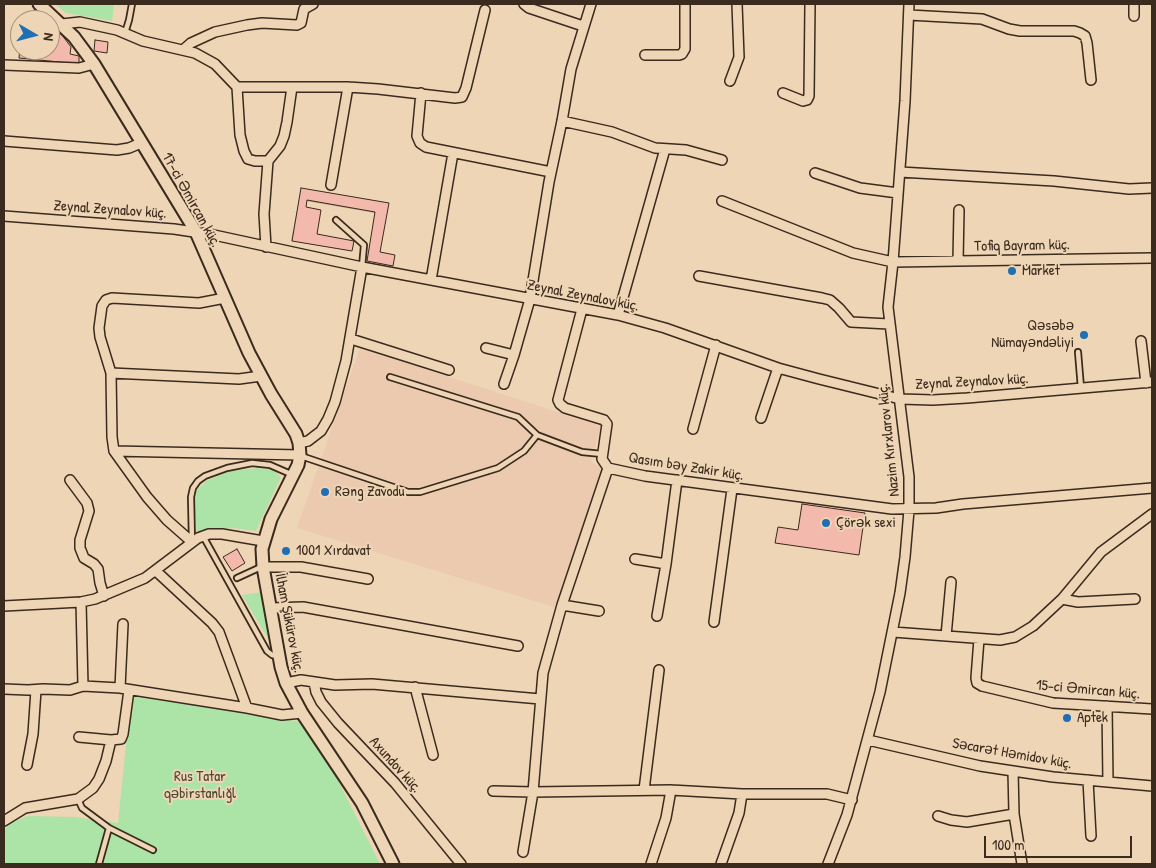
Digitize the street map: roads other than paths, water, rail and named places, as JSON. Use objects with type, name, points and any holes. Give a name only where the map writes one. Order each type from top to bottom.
[{"type":"street","name":"17-ci Əmircan küç.","points":[[39,4],[62,24],[94,64],[196,232],[261,376],[292,426],[299,443],[300,455]]},
{"type":"street","points":[[183,50],[191,43],[215,32],[247,25],[297,25],[301,23],[304,9],[313,4]]},
{"type":"street","points":[[524,4],[528,8],[584,26]]},
{"type":"street","points":[[504,384],[530,300],[570,69],[591,4]]},
{"type":"street","points":[[644,55],[682,54],[685,49],[685,4]]},
{"type":"street","points":[[730,82],[739,57],[737,4]]},
{"type":"street","points":[[783,93],[803,101],[807,100],[809,96],[810,4]]},
{"type":"street","name":"Nazim Kırxlarov küç.","points":[[828,864],[852,800],[868,740],[893,632],[904,566],[909,510],[909,477],[889,324],[889,298],[900,172],[909,4]]},
{"type":"street","points":[[1134,4],[1134,16]]},
{"type":"street","points":[[237,87],[348,87],[421,93],[454,98],[462,97],[466,88],[485,10]]},
{"type":"street","points":[[909,15],[976,18],[1020,31],[1074,31],[1080,33],[1085,36],[1088,43],[1091,80]]},
{"type":"street","points":[[62,24],[80,22],[117,30],[143,41],[195,53],[215,64],[237,87],[240,135],[244,152],[248,158],[255,161],[268,161]]},
{"type":"street","points":[[4,65],[79,68],[94,64]]},
{"type":"street","points":[[266,246],[264,214],[268,161],[280,146],[284,136],[288,122],[292,87]]},
{"type":"street","points":[[331,186],[348,87]]},
{"type":"street","points":[[421,93],[417,136],[420,143],[426,147],[551,172]]},
{"type":"street","points":[[562,121],[612,132],[647,146],[686,150],[722,160]]},
{"type":"street","points":[[4,141],[117,150],[142,143]]},
{"type":"street","points":[[618,315],[665,149]]},
{"type":"street","points":[[431,280],[453,153]]},
{"type":"street","points":[[900,172],[1054,181],[1129,189],[1152,188]]},
{"type":"street","points":[[815,173],[860,188],[898,193]]},
{"type":"street","name":"Tofiq Bayram küç.","points":[[722,201],[853,253],[893,262],[1152,258]]},
{"type":"street","points":[[958,261],[960,210]]},
{"type":"street","name":"Zeynal Zeynalov küç.","points":[[4,216],[196,232],[530,300],[618,315],[665,328],[778,368],[819,380],[900,399],[958,399],[1149,383]]},
{"type":"street","points":[[299,443],[315,437],[328,419],[344,369],[351,339],[362,266]]},
{"type":"street","points":[[699,276],[830,300],[851,322],[889,324]]},
{"type":"street","points":[[192,542],[167,520],[147,497],[114,451],[111,373],[99,328],[102,306],[106,300],[112,298],[199,303],[225,298]]},
{"type":"street","points":[[582,309],[558,400],[565,408],[604,420],[608,424],[602,454],[602,459],[608,468]]},
{"type":"street","points":[[351,339],[449,370]]},
{"type":"street","points":[[1141,341],[1149,383]]},
{"type":"street","points":[[693,429],[716,345]]},
{"type":"street","points":[[486,348],[514,355]]},
{"type":"street","points":[[761,418],[778,368]]},
{"type":"street","points":[[111,373],[239,379],[261,376]]},
{"type":"street","points":[[114,451],[300,455]]},
{"type":"street","name":"İlham Şükürov küç.","points":[[300,455],[294,475],[271,519],[262,549],[263,567],[279,656],[286,683],[302,713],[362,803],[394,864]]},
{"type":"street","name":"Qasım bəy Zakir küç.","points":[[523,852],[533,792],[540,699],[548,652],[608,468],[645,476],[732,489],[909,510],[1120,489],[1152,488]]},
{"type":"street","points":[[70,480],[87,503],[89,511],[80,540],[80,548],[84,558],[98,569],[104,596]]},
{"type":"street","points":[[657,616],[666,564],[676,480]]},
{"type":"street","points":[[714,622],[732,489]]},
{"type":"street","points":[[893,632],[1000,640],[1015,637],[1033,626],[1062,599],[1101,552],[1152,514]]},
{"type":"street","points":[[4,606],[81,602],[104,596],[145,578],[192,542],[203,536],[222,534],[263,541]]},
{"type":"street","points":[[635,558],[666,564]]},
{"type":"street","points":[[263,567],[301,567],[368,579]]},
{"type":"street","points":[[156,571],[212,623],[218,632],[247,708]]},
{"type":"street","points":[[946,636],[951,582]]},
{"type":"street","points":[[1062,599],[1078,602],[1135,599]]},
{"type":"street","points":[[81,602],[83,686]]},
{"type":"street","points":[[562,605],[599,611]]},
{"type":"street","points":[[271,608],[303,607],[518,646]]},
{"type":"street","points":[[79,737],[110,740],[121,739],[123,734],[123,624]]},
{"type":"street","name":"15-ci Əmircan küç.","points":[[979,639],[976,678],[977,683],[982,686],[1053,703],[1152,709]]},
{"type":"street","points":[[644,790],[659,670]]},
{"type":"street","points":[[286,683],[301,680],[335,685],[372,684],[540,699]]},
{"type":"street","name":"Axundov küç.","points":[[314,682],[321,702],[332,716],[395,783],[461,864]]},
{"type":"street","points":[[4,689],[70,690],[83,686],[124,689],[282,715],[302,713]]},
{"type":"street","points":[[414,687],[433,755]]},
{"type":"street","points":[[27,765],[33,734],[36,690]]},
{"type":"street","points":[[1106,706],[1108,782]]},
{"type":"street","points":[[4,821],[25,808],[78,799],[93,788],[99,779],[106,761],[110,740]]},
{"type":"street","name":"Səcarət Həmidov küç.","points":[[868,740],[980,766],[1152,786]]},
{"type":"street","points":[[1013,771],[1014,814],[1022,864]]},
{"type":"street","points":[[1088,780],[1091,836]]},
{"type":"street","points":[[651,864],[666,818],[671,790]]},
{"type":"street","points":[[493,791],[671,790],[742,794],[827,794],[852,800]]},
{"type":"street","points":[[721,864],[740,812],[742,794]]},
{"type":"street","points":[[938,816],[967,822],[1014,814]]},
{"type":"lane","points":[[125,33],[132,4]]},
{"type":"lane","points":[[336,220],[364,244],[362,266]]},
{"type":"lane","points":[[1078,352],[1082,388]]},
{"type":"lane","points":[[390,378],[518,417],[537,436],[582,452],[602,454]]},
{"type":"lane","points":[[300,455],[408,492],[420,492],[498,468],[524,450],[537,436]]},
{"type":"lane","points":[[192,542],[191,498],[193,488],[205,476],[227,468],[252,463],[270,465],[294,475]]},
{"type":"lane","points":[[203,536],[267,651],[272,655],[279,656]]},
{"type":"lane","points":[[237,578],[263,567]]},
{"type":"lane","points":[[78,799],[82,808],[109,828],[153,850]]},
{"type":"lane","points":[[99,864],[109,828]]},
{"type":"place","name":"Market","points":[[1012,271]]},
{"type":"place","name":"Qəsəbə Nümayəndəliyi","points":[[1084,335]]},
{"type":"place","name":"Rəng Zavodu","points":[[325,492]]},
{"type":"place","name":"Çörək sexi","points":[[826,523]]},
{"type":"place","name":"1001 Xırdavat","points":[[286,551]]},
{"type":"place","name":"Aptek","points":[[1067,718]]},
{"type":"park label","name":"Rus Tatar qəbirstanlığl","points":[[200,786]]}]
